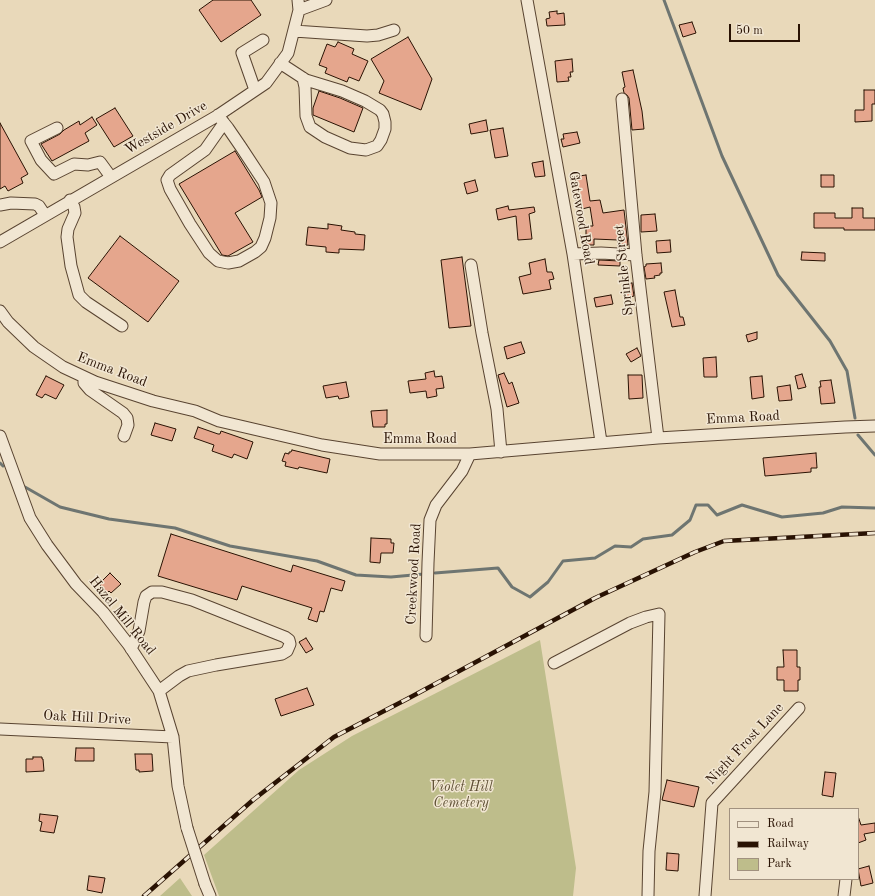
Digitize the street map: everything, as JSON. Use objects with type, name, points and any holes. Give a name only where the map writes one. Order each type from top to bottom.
[{"type":"street","points":[[298,5],[326,0]]},
{"type":"street","name":"Gatewood Road","points":[[527,0],[573,254],[601,442]]},
{"type":"street","name":"Westside Drive","points":[[0,242],[111,177],[221,119],[255,90],[266,83],[288,53],[294,31],[298,5]]},
{"type":"street","points":[[294,31],[367,36],[378,35],[394,30]]},
{"type":"street","points":[[255,90],[242,53],[263,40]]},
{"type":"street","points":[[280,63],[303,78],[359,98],[380,110],[383,114],[385,129],[377,146],[366,150],[350,148],[325,137],[310,127],[306,116],[305,87],[303,78]]},
{"type":"street","name":"Sprinkle Street","points":[[622,99],[636,255],[658,438]]},
{"type":"street","points":[[221,119],[264,182],[271,203],[266,238],[261,247],[244,258],[228,263],[218,261],[209,253],[190,224],[170,189],[167,180],[170,175],[205,150],[221,119]]},
{"type":"street","points":[[57,128],[32,141],[41,160],[54,174],[74,164],[88,165],[100,162],[111,177]]},
{"type":"street","points":[[70,200],[75,213],[68,229],[67,237],[71,266],[79,295],[86,302],[122,326]]},
{"type":"street","points":[[0,205],[11,203],[36,204],[45,215]]},
{"type":"street","points":[[573,254],[601,253],[636,255]]},
{"type":"street","points":[[471,265],[482,333],[497,409],[501,452]]},
{"type":"street","name":"Emma Road","points":[[0,311],[8,322],[34,347],[63,367],[95,382],[153,401],[195,411],[219,420],[322,445],[380,454],[470,454],[658,438],[875,426]]},
{"type":"street","points":[[84,377],[84,382],[90,390],[123,413],[127,418],[128,425],[124,436]]},
{"type":"street","name":"Hazel Mill Road","points":[[0,436],[30,518],[47,545],[76,584],[103,612],[131,649],[159,691],[173,737],[178,786],[187,828],[210,896]]},
{"type":"street","name":"Creekwood Road","points":[[426,636],[430,520],[436,505],[462,471],[470,454]]},
{"type":"street","points":[[131,649],[139,631],[146,596],[152,592],[162,592],[192,600],[285,637],[289,640],[290,644],[287,651],[282,654],[188,671],[159,691]]},
{"type":"street","points":[[554,663],[630,623],[658,614],[655,792],[649,852],[648,896]]},
{"type":"street","name":"Night Frost Lane","points":[[705,896],[712,803],[799,708]]},
{"type":"street","name":"Oak Hill Drive","points":[[0,729],[173,737]]},
{"type":"street","points":[[844,896],[846,880]]},
{"type":"green space","name":"Violet Hill Cemetery","points":[[540,640],[576,868],[573,896],[219,896],[204,855],[299,770],[352,736]]},
{"type":"green space","points":[[180,878],[192,896],[160,896]]},
{"type":"building","points":[[213,0],[251,0],[261,15],[221,42],[199,10]]},
{"type":"building","points":[[557,11],[557,14],[564,13],[565,25],[547,26],[546,19],[550,18],[549,12]]},
{"type":"building","points":[[692,22],[696,33],[683,37],[679,25]]},
{"type":"building","points":[[408,37],[432,79],[421,110],[379,93],[384,81],[371,59]]},
{"type":"building","points":[[338,42],[354,49],[352,54],[368,61],[359,81],[349,77],[347,82],[325,73],[327,68],[319,65],[327,44],[335,47]]},
{"type":"building","points":[[572,59],[573,72],[570,72],[571,77],[568,77],[569,81],[557,82],[555,61]]},
{"type":"building","points":[[633,70],[642,111],[644,129],[632,130],[629,98],[624,93],[623,88],[625,87],[622,72]]},
{"type":"building","points":[[864,90],[875,90],[875,104],[872,104],[872,121],[855,122],[855,110],[864,110]]},
{"type":"building","points":[[319,91],[363,108],[354,132],[313,115],[313,108]]},
{"type":"building","points":[[115,108],[133,136],[114,147],[96,119]]},
{"type":"building","points":[[92,117],[97,125],[85,133],[89,141],[52,161],[41,144],[60,134],[79,121],[80,125]]},
{"type":"building","points":[[486,120],[488,131],[471,134],[469,124]]},
{"type":"building","points":[[0,123],[28,174],[21,178],[23,183],[8,191],[5,186],[0,189]]},
{"type":"building","points":[[503,128],[508,156],[495,158],[490,130]]},
{"type":"building","points":[[577,132],[580,143],[563,147],[561,139],[564,139],[563,134]]},
{"type":"building","points":[[235,151],[262,197],[235,213],[253,242],[228,256],[222,255],[179,184]]},
{"type":"building","points":[[543,161],[545,176],[535,177],[532,163]]},
{"type":"building","points":[[586,175],[590,201],[600,200],[603,213],[624,210],[628,245],[618,246],[618,240],[594,239],[594,245],[586,245],[586,226],[593,226],[590,207],[578,210],[572,177]]},
{"type":"building","points":[[821,175],[834,175],[834,187],[821,187]]},
{"type":"building","points":[[475,180],[478,191],[467,194],[464,183]]},
{"type":"building","points":[[508,206],[509,210],[534,207],[535,212],[529,214],[532,239],[518,240],[516,216],[498,220],[496,209]]},
{"type":"building","points":[[852,208],[863,208],[863,218],[875,218],[875,230],[814,228],[814,213],[835,213],[835,218],[852,218]]},
{"type":"building","points":[[655,214],[657,231],[641,232],[641,215]]},
{"type":"building","points":[[328,224],[342,226],[341,230],[365,235],[364,250],[339,249],[339,253],[326,252],[326,247],[306,245],[308,227],[328,229]]},
{"type":"building","points":[[120,236],[179,281],[148,322],[88,278]]},
{"type":"building","points":[[670,240],[671,252],[657,253],[656,241]]},
{"type":"building","points":[[802,252],[825,253],[825,261],[801,260]]},
{"type":"building","points":[[462,257],[471,326],[449,328],[441,260]]},
{"type":"building","points":[[545,259],[547,272],[552,272],[554,279],[549,280],[551,289],[523,294],[519,277],[531,274],[529,263]]},
{"type":"building","points":[[599,260],[620,261],[620,266],[598,265]]},
{"type":"building","points":[[661,263],[662,273],[654,276],[655,278],[646,279],[644,267],[646,264]]},
{"type":"building","points":[[632,283],[634,296],[626,298],[623,284]]},
{"type":"building","points":[[675,290],[680,317],[683,317],[685,325],[672,327],[664,292]]},
{"type":"building","points":[[611,295],[613,304],[596,307],[594,298]]},
{"type":"building","points":[[757,332],[757,339],[748,342],[746,335]]},
{"type":"building","points":[[521,342],[525,353],[507,359],[504,347]]},
{"type":"building","points":[[637,348],[641,356],[631,362],[626,354]]},
{"type":"building","points":[[716,357],[717,377],[704,377],[703,358]]},
{"type":"building","points":[[434,371],[435,377],[442,376],[444,388],[436,389],[437,396],[427,398],[426,391],[410,393],[408,381],[426,379],[425,373]]},
{"type":"building","points":[[504,373],[509,384],[512,382],[519,403],[507,407],[498,375]]},
{"type":"building","points":[[802,374],[806,387],[798,389],[795,376]]},
{"type":"building","points":[[628,375],[642,375],[643,398],[629,399]]},
{"type":"building","points":[[46,376],[64,385],[56,399],[45,394],[42,398],[36,395]]},
{"type":"building","points":[[762,376],[764,397],[752,399],[750,377]]},
{"type":"building","points":[[831,380],[835,403],[821,404],[819,387],[821,387],[820,381]]},
{"type":"building","points":[[346,382],[349,397],[339,399],[338,396],[326,398],[323,386]]},
{"type":"building","points":[[790,385],[792,400],[779,401],[777,387]]},
{"type":"building","points":[[387,410],[387,424],[385,424],[385,427],[373,427],[371,411]]},
{"type":"building","points":[[155,423],[176,429],[172,441],[151,435]]},
{"type":"building","points":[[198,427],[218,434],[220,434],[221,431],[253,442],[247,459],[234,454],[232,458],[212,451],[214,445],[194,438]]},
{"type":"building","points":[[292,450],[330,459],[327,473],[299,467],[298,469],[285,466],[286,462],[282,461],[285,453],[289,454]]},
{"type":"building","points":[[816,453],[817,468],[811,468],[811,472],[765,476],[763,458]]},
{"type":"building","points":[[171,534],[291,572],[293,565],[345,581],[342,591],[331,588],[324,612],[320,611],[317,622],[308,619],[312,608],[242,586],[237,600],[158,576]]},
{"type":"building","points":[[371,538],[391,539],[391,543],[394,543],[393,553],[381,553],[380,563],[370,562]]},
{"type":"building","points":[[110,573],[121,584],[111,593],[109,591],[107,593],[100,585]]},
{"type":"building","points":[[306,638],[313,649],[306,653],[299,642]]},
{"type":"building","points":[[783,650],[797,650],[797,667],[800,667],[798,691],[784,691],[784,680],[777,680],[777,667],[784,667]]},
{"type":"building","points":[[307,688],[314,705],[281,716],[275,699]]},
{"type":"building","points":[[76,748],[94,748],[94,761],[75,761]]},
{"type":"building","points":[[135,754],[152,754],[153,771],[139,772],[139,770],[136,770]]},
{"type":"building","points":[[33,757],[42,757],[44,771],[26,772],[26,759],[33,759]]},
{"type":"building","points":[[825,772],[836,773],[833,797],[822,795]]},
{"type":"building","points":[[667,780],[699,787],[694,807],[662,800]]},
{"type":"building","points":[[40,814],[58,816],[54,833],[40,831],[42,822],[39,821]]},
{"type":"building","points":[[859,819],[861,825],[875,823],[875,832],[864,834],[866,840],[859,843]]},
{"type":"building","points":[[667,853],[679,854],[678,871],[666,870]]},
{"type":"building","points":[[869,866],[873,883],[861,886],[859,869]]},
{"type":"building","points":[[89,876],[105,878],[102,893],[87,890]]},
{"type":"waterway","points":[[664,0],[722,156],[778,275],[830,341],[847,371],[855,418]]},
{"type":"waterway","points":[[858,435],[875,455]]},
{"type":"waterway","points":[[0,463],[3,466]]},
{"type":"waterway","points":[[25,487],[60,507],[109,519],[175,528],[230,546],[317,561],[356,575],[391,577],[424,574]]},
{"type":"waterway","points":[[435,573],[498,568],[512,587],[530,597],[548,582],[563,561],[595,558],[615,546],[631,547],[643,539],[672,535],[690,520],[696,505],[708,505],[717,515],[742,505],[782,517],[823,513],[842,507],[875,508]]},
{"type":"railway","points":[[144,896],[253,800],[334,737],[595,598],[695,552],[724,541],[875,533]]}]
